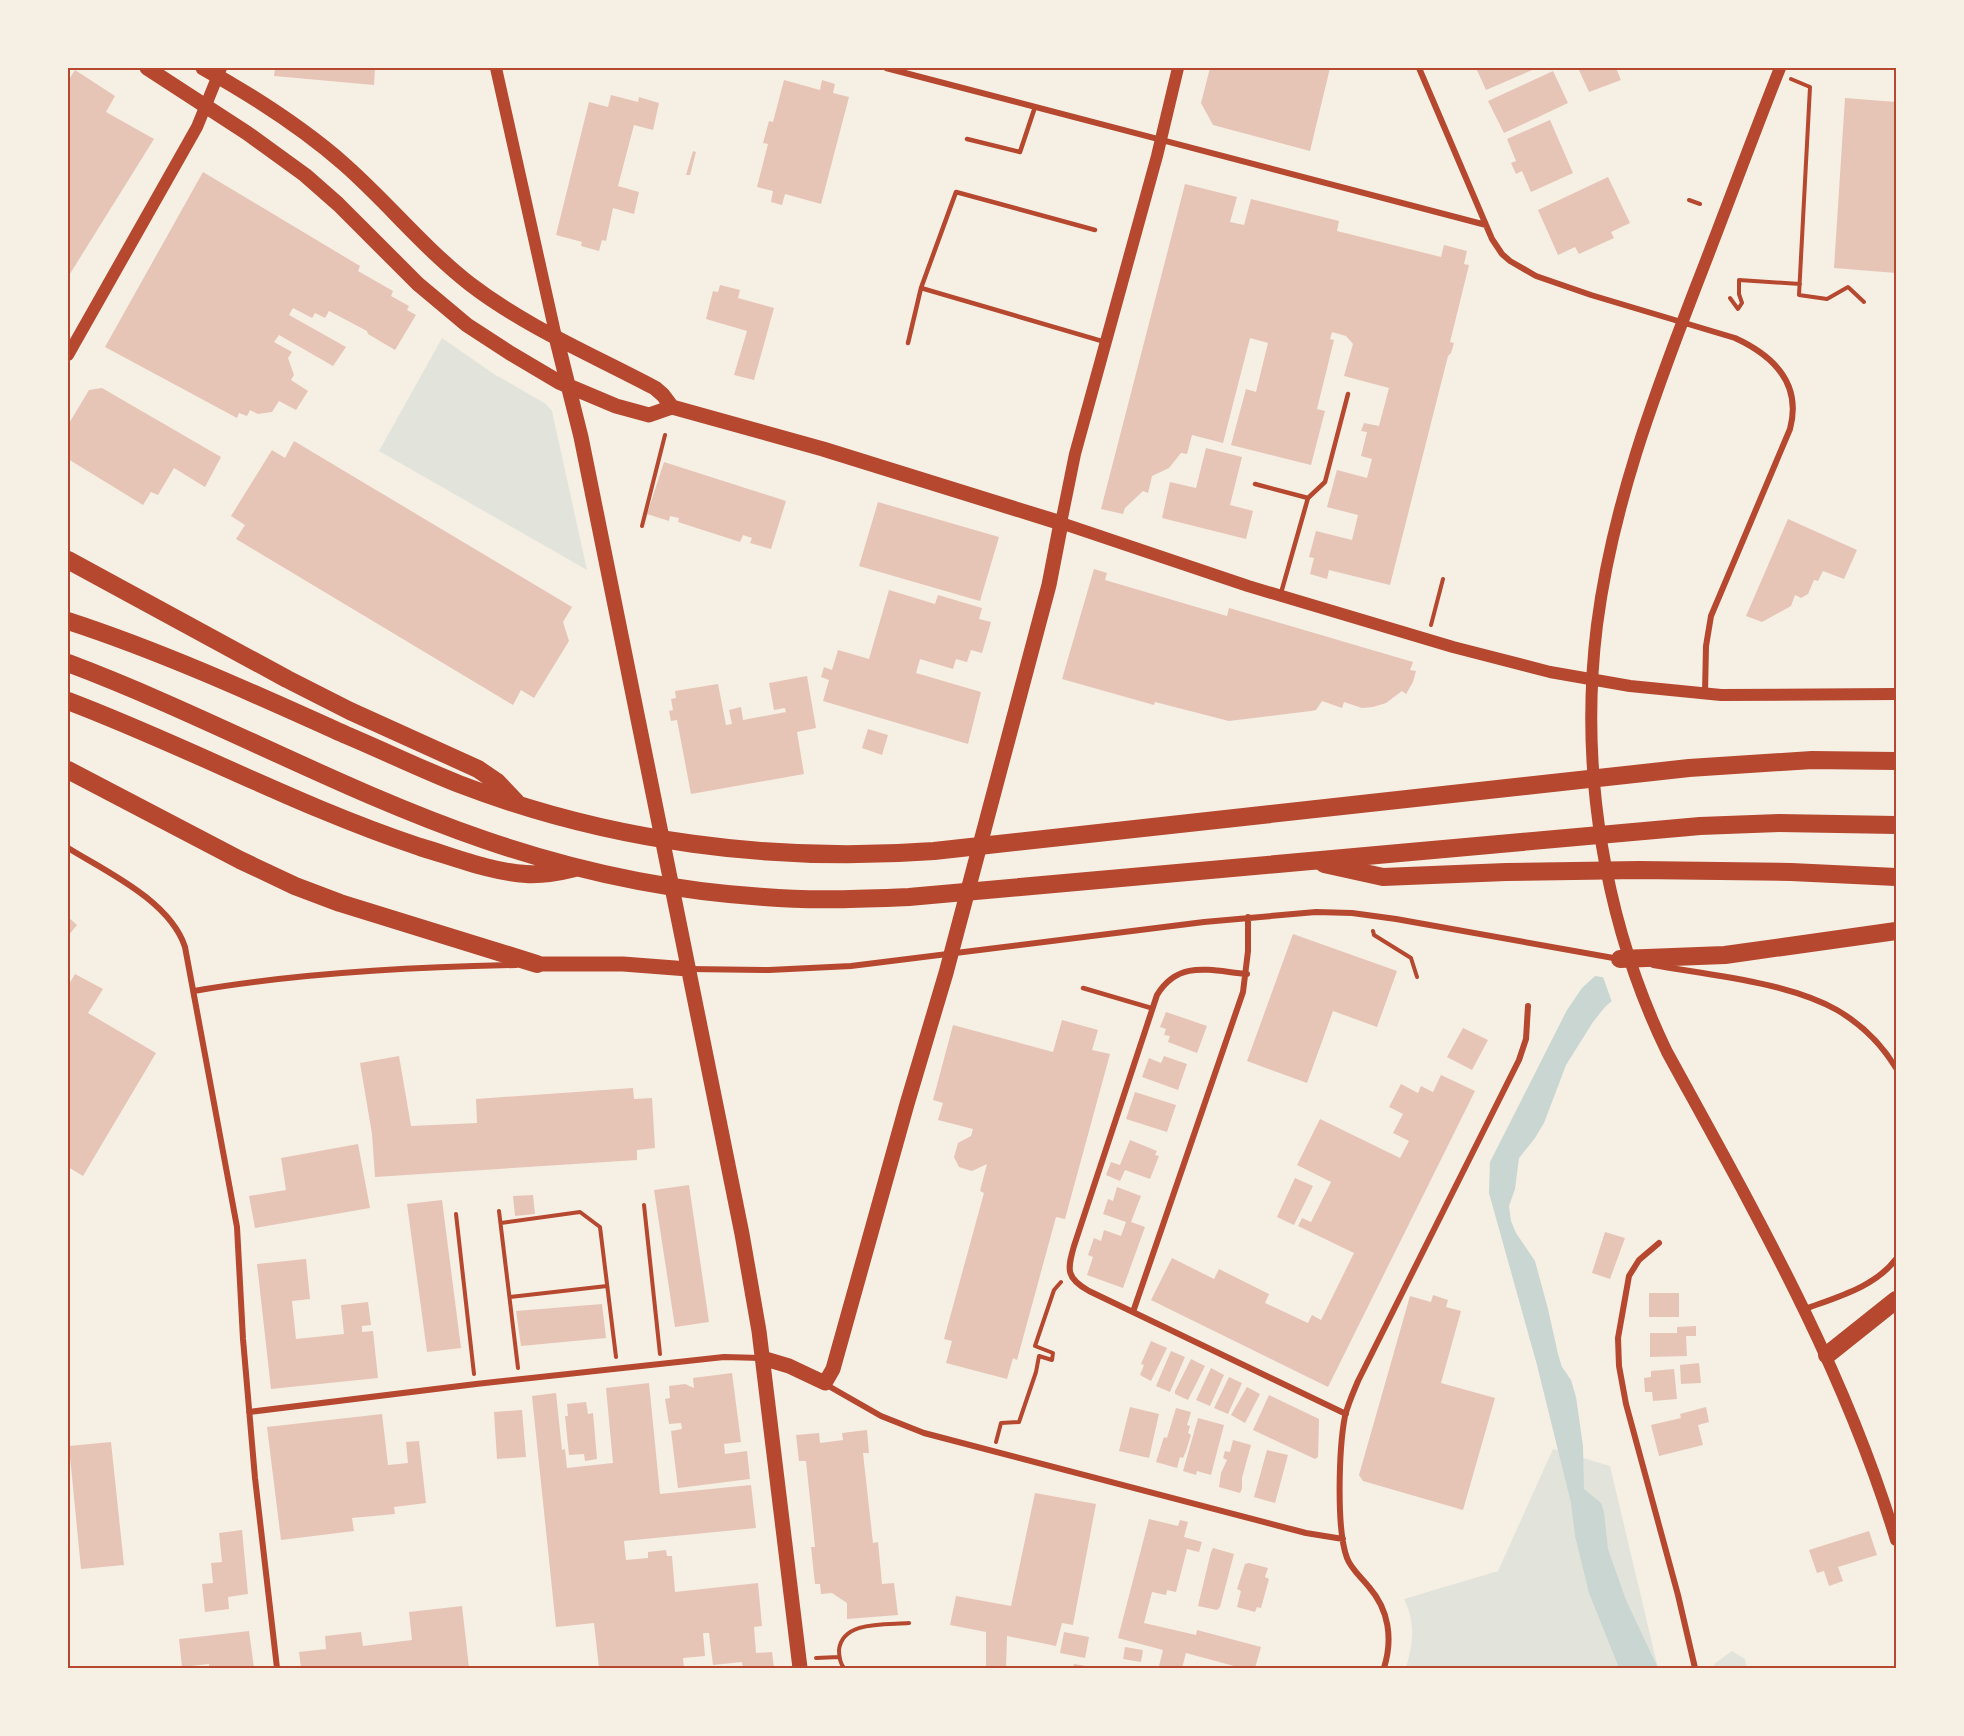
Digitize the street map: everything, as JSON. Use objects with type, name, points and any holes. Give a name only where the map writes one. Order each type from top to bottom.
[{"type":"highway","points":[[68,560],[287,679],[350,711],[478,769],[497,782],[520,805]]},
{"type":"highway","points":[[68,621],[176,661],[435,774],[520,805],[634,834],[690,844],[775,853],[841,855],[902,853],[1689,768],[1782,761],[1896,761]]},
{"type":"highway","points":[[68,663],[428,819],[486,840],[578,867],[644,882],[765,898],[909,897],[1700,825],[1779,823],[1896,825]]},
{"type":"highway","points":[[68,701],[328,814],[433,851],[511,873],[544,874],[578,867]]},
{"type":"highway","points":[[68,770],[232,856],[295,886],[340,903],[537,964]]},
{"type":"highway","points":[[1308,860],[1383,877],[1639,870],[1791,872],[1896,877]]},
{"type":"highway","points":[[1620,959],[1725,955],[1896,931]]},
{"type":"highway","points":[[1827,1355],[1896,1300]]},
{"type":"main road","points":[[147,68],[247,133],[313,183],[338,204],[388,256],[444,306],[500,346],[569,387],[609,404],[643,415],[656,415],[672,407]]},
{"type":"main road","points":[[203,68],[220,72],[335,157],[444,262],[468,282],[512,313],[655,388],[672,407],[823,449],[1061,523],[1281,596],[1504,662],[1630,686],[1705,693],[1896,694]]},
{"type":"main road","points":[[496,68],[569,387],[656,803],[742,1234],[762,1358],[799,1664]]},
{"type":"main road","points":[[762,1358],[789,1366],[825,1383],[837,1358],[907,1104],[946,973],[1049,585],[1075,454],[1178,68]]},
{"type":"main road","points":[[1779,70],[1682,323],[1635,456],[1605,580],[1597,627],[1593,680],[1593,748],[1600,826],[1620,924],[1646,1006],[1667,1052],[1805,1309],[1827,1355],[1868,1455],[1896,1540]]},
{"type":"main road","points":[[68,356],[197,127],[220,72]]},
{"type":"main road","points":[[537,964],[623,964],[688,969]]},
{"type":"street","points":[[886,68],[1161,138],[1486,225]]},
{"type":"street","points":[[1419,68],[1496,247],[1510,261],[1523,269],[1572,289],[1735,338],[1768,358],[1780,370],[1789,385],[1794,408],[1785,443],[1714,605],[1708,630],[1705,693]]},
{"type":"street","points":[[68,848],[152,902],[172,920],[185,947],[237,1227],[249,1412],[277,1668]]},
{"type":"street","points":[[688,969],[769,970],[851,966],[1248,917],[1297,912],[1352,913],[1772,987],[1825,1004],[1857,1023],[1881,1047],[1896,1068]]},
{"type":"street","points":[[1133,1312],[1239,1005],[1246,974],[1248,917]]},
{"type":"street","points":[[194,991],[236,984],[378,971],[537,964]]},
{"type":"street","points":[[1246,974],[1203,970],[1185,971],[1176,974],[1163,986],[1151,1008],[1074,1246],[1070,1272],[1077,1284],[1346,1414]]},
{"type":"street","points":[[1384,1668],[1389,1640],[1385,1613],[1373,1591],[1351,1566],[1346,1556],[1343,1539],[1342,1453],[1346,1414],[1358,1381],[1519,1060],[1526,1039],[1528,1006]]},
{"type":"street","points":[[1659,1244],[1639,1260],[1629,1276],[1618,1338],[1618,1366],[1695,1668]]},
{"type":"street","points":[[1805,1309],[1872,1281],[1884,1273],[1896,1259]]},
{"type":"street","points":[[249,1412],[661,1363],[724,1357],[762,1358]]},
{"type":"street","points":[[825,1383],[895,1423],[924,1433],[1306,1533],[1343,1539]]},
{"type":"lane","points":[[967,139],[1020,152],[1035,107]]},
{"type":"lane","points":[[908,343],[921,288],[956,192],[1095,230]]},
{"type":"lane","points":[[921,288],[1106,342]]},
{"type":"lane","points":[[1281,596],[1308,498],[1325,482],[1348,394]]},
{"type":"lane","points":[[1255,484],[1308,498]]},
{"type":"lane","points":[[1083,988],[1151,1008]]},
{"type":"path","points":[[1779,70],[1810,87],[1799,295],[1827,299],[1848,287],[1864,302]]},
{"type":"path","points":[[1689,200],[1700,204]]},
{"type":"path","points":[[1730,298],[1738,309],[1742,303],[1738,294],[1739,280],[1800,284]]},
{"type":"path","points":[[642,526],[665,435]]},
{"type":"path","points":[[1428,640],[1443,579]]},
{"type":"path","points":[[1373,931],[1374,935],[1411,958],[1417,977]]},
{"type":"path","points":[[644,1204],[661,1363]]},
{"type":"path","points":[[500,1211],[519,1379]]},
{"type":"path","points":[[501,1223],[580,1212],[600,1227],[617,1368]]},
{"type":"path","points":[[456,1214],[476,1384]]},
{"type":"path","points":[[993,1451],[1000,1423],[1019,1422],[1039,1356],[1052,1360],[1053,1353],[1035,1346],[1054,1290],[1070,1272]]},
{"type":"path","points":[[510,1297],[607,1286]]},
{"type":"path","points":[[844,1668],[839,1656],[841,1639],[856,1629],[909,1623]]},
{"type":"path","points":[[799,1664],[839,1656]]},
{"type":"shaded area","points":[[442,338],[494,374],[546,404],[552,411],[587,570],[379,451]]},
{"type":"shaded area","points":[[1595,976],[1633,982],[1605,1007],[1566,1065],[1544,1123],[1519,1158],[1515,1189],[1509,1206],[1511,1221],[1516,1233],[1535,1261],[1558,1354],[1562,1367],[1571,1380],[1576,1397],[1583,1446],[1584,1489],[1601,1503],[1608,1549],[1626,1600],[1658,1668],[1619,1668],[1589,1593],[1575,1536],[1571,1503],[1537,1365],[1489,1193],[1490,1162],[1567,1010],[1582,988]]},
{"type":"shaded area","points":[[1553,1449],[1610,1466],[1658,1668],[1406,1668],[1412,1625],[1404,1599],[1498,1571]]},
{"type":"shaded area","points":[[1732,1651],[1745,1659],[1747,1668],[1715,1668],[1714,1664]]},
{"type":"pier","points":[[1602,974],[1634,979],[1635,984],[1613,1005]]},
{"type":"building","points":[[275,68],[375,68],[374,85],[274,76]]},
{"type":"building","points":[[1210,68],[1330,68],[1310,151],[1213,125],[1201,103]]},
{"type":"building","points":[[1476,68],[1537,68],[1486,90]]},
{"type":"building","points":[[1578,68],[1616,68],[1621,80],[1589,92]]},
{"type":"building","points":[[75,70],[115,96],[106,112],[154,139],[68,277],[68,81]]},
{"type":"building","points":[[1553,71],[1568,103],[1504,133],[1488,101]]},
{"type":"building","points":[[784,80],[820,90],[822,80],[835,84],[833,93],[849,97],[821,204],[785,194],[782,205],[771,202],[773,191],[757,187],[768,144],[763,143],[769,121],[773,122]]},
{"type":"building","points":[[611,95],[638,102],[639,97],[659,103],[653,130],[634,125],[618,186],[639,192],[634,214],[613,208],[606,241],[602,240],[599,251],[581,246],[582,242],[556,235],[589,102],[608,107]]},
{"type":"building","points":[[1845,98],[1896,102],[1896,273],[1834,268]]},
{"type":"building","points":[[1550,120],[1573,173],[1531,192],[1522,171],[1516,174],[1511,163],[1516,161],[1507,139]]},
{"type":"building","points":[[693,151],[696,152],[690,175],[686,175]]},
{"type":"building","points":[[203,172],[360,266],[358,271],[393,291],[391,296],[409,306],[407,310],[416,315],[395,350],[368,334],[367,331],[329,311],[325,318],[315,313],[312,318],[293,308],[289,315],[346,347],[333,366],[279,335],[274,342],[292,352],[288,358],[294,375],[291,380],[308,391],[296,410],[279,401],[272,412],[258,414],[250,410],[247,416],[239,413],[237,418],[105,347]]},
{"type":"building","points":[[1608,177],[1630,223],[1611,232],[1614,238],[1579,254],[1575,247],[1558,255],[1538,210]]},
{"type":"building","points":[[1185,184],[1237,197],[1230,222],[1244,225],[1251,199],[1339,221],[1337,231],[1441,257],[1444,245],[1467,251],[1464,264],[1469,265],[1450,342],[1454,343],[1448,356],[1390,585],[1329,570],[1327,579],[1310,574],[1314,558],[1309,557],[1316,531],[1352,540],[1358,515],[1327,507],[1337,470],[1367,478],[1372,459],[1361,456],[1367,432],[1361,431],[1364,423],[1379,426],[1389,388],[1344,376],[1353,344],[1346,336],[1332,332],[1330,339],[1334,340],[1317,409],[1325,411],[1311,465],[1231,445],[1246,389],[1256,392],[1268,343],[1250,338],[1223,443],[1192,435],[1187,454],[1181,453],[1169,468],[1152,476],[1148,493],[1143,491],[1125,508],[1123,514],[1101,509]]},
{"type":"building","points":[[720,285],[740,290],[738,298],[774,308],[754,380],[734,375],[747,331],[706,319],[713,291],[718,292]]},
{"type":"building","points":[[102,388],[221,457],[205,487],[174,468],[158,495],[151,492],[143,505],[68,459],[68,425],[89,390]]},
{"type":"building","points":[[294,441],[572,607],[563,622],[569,641],[534,698],[521,690],[513,705],[236,539],[245,525],[231,516],[272,450],[285,458]]},
{"type":"building","points":[[1206,448],[1242,457],[1230,505],[1253,511],[1246,539],[1162,518],[1170,482],[1196,488]]},
{"type":"building","points":[[664,462],[786,501],[771,549],[750,543],[752,538],[743,535],[740,542],[678,522],[679,518],[670,516],[669,521],[647,514]]},
{"type":"building","points":[[878,502],[999,537],[980,601],[859,566]]},
{"type":"building","points":[[1788,519],[1857,550],[1844,579],[1823,571],[1818,581],[1814,580],[1808,594],[1801,598],[1795,595],[1791,606],[1762,622],[1746,616]]},
{"type":"building","points":[[1094,569],[1107,573],[1105,580],[1227,616],[1229,608],[1413,662],[1410,670],[1416,671],[1413,682],[1406,694],[1402,691],[1386,703],[1373,707],[1362,708],[1344,702],[1342,708],[1322,701],[1316,710],[1229,721],[1155,702],[1154,705],[1062,679]]},
{"type":"building","points":[[889,590],[935,604],[938,595],[982,608],[979,619],[991,622],[982,653],[971,650],[967,662],[956,659],[953,669],[920,659],[916,673],[981,692],[968,744],[823,701],[829,680],[821,677],[824,667],[832,670],[838,650],[869,659]]},
{"type":"building","points":[[807,676],[816,728],[797,732],[804,774],[691,794],[677,720],[671,721],[669,711],[673,710],[671,699],[676,698],[675,691],[718,684],[726,725],[732,724],[729,710],[741,707],[743,720],[786,712],[785,708],[774,710],[769,683]]},
{"type":"building","points":[[868,729],[888,735],[882,755],[862,748]]},
{"type":"building","points":[[68,917],[77,925],[68,936]]},
{"type":"building","points":[[1293,934],[1397,971],[1377,1027],[1333,1011],[1307,1083],[1247,1061]]},
{"type":"building","points":[[75,974],[103,989],[88,1013],[156,1053],[83,1176],[68,1167],[68,986]]},
{"type":"building","points":[[1166,1012],[1207,1026],[1197,1053],[1168,1042],[1170,1036],[1164,1035],[1166,1029],[1160,1027]]},
{"type":"building","points":[[1062,1020],[1098,1030],[1092,1050],[1110,1054],[1065,1219],[1056,1217],[1017,1360],[1013,1358],[1007,1379],[946,1363],[952,1341],[944,1339],[984,1193],[980,1191],[987,1164],[972,1171],[959,1167],[954,1157],[958,1143],[971,1136],[973,1129],[938,1120],[943,1103],[933,1100],[953,1025],[1053,1052]]},
{"type":"building","points":[[1463,1028],[1488,1040],[1472,1070],[1447,1057]]},
{"type":"building","points":[[399,1056],[411,1126],[477,1123],[476,1099],[633,1088],[634,1099],[652,1098],[655,1148],[637,1150],[637,1160],[375,1177],[372,1134],[360,1063]]},
{"type":"building","points":[[1164,1056],[1187,1064],[1178,1090],[1142,1077],[1149,1058],[1161,1063]]},
{"type":"building","points":[[1441,1075],[1475,1091],[1328,1387],[1151,1300],[1172,1258],[1214,1279],[1219,1269],[1269,1294],[1265,1303],[1308,1323],[1312,1315],[1321,1320],[1354,1253],[1298,1226],[1302,1218],[1311,1222],[1331,1182],[1297,1165],[1320,1119],[1400,1158],[1409,1141],[1393,1133],[1403,1114],[1389,1107],[1401,1084],[1418,1093],[1421,1086],[1433,1092]]},
{"type":"building","points":[[1135,1092],[1176,1105],[1167,1132],[1126,1119]]},
{"type":"building","points":[[1130,1140],[1157,1151],[1155,1155],[1159,1156],[1150,1179],[1125,1170],[1120,1181],[1106,1175],[1111,1162],[1120,1165]]},
{"type":"building","points":[[358,1144],[370,1208],[255,1228],[249,1196],[286,1190],[281,1158]]},
{"type":"building","points":[[1295,1178],[1313,1186],[1294,1225],[1277,1217]]},
{"type":"building","points":[[689,1185],[709,1322],[675,1327],[654,1190]]},
{"type":"building","points":[[1117,1187],[1141,1196],[1131,1222],[1145,1227],[1123,1288],[1087,1275],[1093,1257],[1088,1255],[1094,1238],[1101,1241],[1104,1230],[1121,1236],[1126,1222],[1103,1214],[1108,1199],[1113,1201]]},
{"type":"building","points":[[533,1195],[535,1214],[515,1216],[513,1196]]},
{"type":"building","points":[[442,1200],[461,1348],[427,1352],[407,1204]]},
{"type":"building","points":[[1605,1232],[1625,1238],[1610,1279],[1592,1273]]},
{"type":"building","points":[[306,1259],[310,1299],[292,1301],[296,1339],[344,1334],[341,1305],[368,1302],[371,1325],[362,1326],[362,1332],[373,1331],[378,1378],[271,1389],[257,1264]]},
{"type":"building","points":[[1649,1293],[1679,1293],[1679,1317],[1649,1317]]},
{"type":"building","points":[[1433,1295],[1448,1300],[1446,1307],[1461,1311],[1441,1383],[1495,1398],[1463,1510],[1363,1481],[1359,1475],[1410,1296],[1431,1302]]},
{"type":"building","points":[[602,1304],[606,1338],[521,1346],[516,1311]]},
{"type":"building","points":[[1696,1326],[1696,1336],[1686,1336],[1687,1356],[1650,1357],[1650,1333],[1677,1333],[1677,1327]]},
{"type":"building","points":[[1151,1341],[1167,1348],[1151,1381],[1140,1375],[1144,1365],[1141,1364]]},
{"type":"building","points":[[1171,1351],[1185,1357],[1170,1392],[1156,1386]]},
{"type":"building","points":[[1191,1359],[1205,1366],[1188,1400],[1175,1394],[1175,1391]]},
{"type":"building","points":[[1699,1363],[1701,1383],[1681,1384],[1680,1365]]},
{"type":"building","points":[[1211,1368],[1224,1375],[1210,1406],[1196,1400]]},
{"type":"building","points":[[1674,1369],[1677,1399],[1653,1401],[1652,1392],[1645,1392],[1644,1378],[1651,1377],[1651,1371]]},
{"type":"building","points":[[732,1373],[741,1442],[724,1444],[725,1454],[747,1451],[750,1479],[678,1488],[671,1431],[682,1429],[681,1423],[669,1424],[665,1399],[670,1398],[669,1386],[685,1384],[694,1388],[693,1378]]},
{"type":"building","points":[[1229,1377],[1242,1383],[1228,1414],[1214,1408]]},
{"type":"building","points":[[649,1383],[660,1494],[751,1485],[756,1528],[624,1541],[626,1560],[648,1558],[648,1552],[666,1550],[667,1556],[672,1556],[675,1592],[758,1583],[762,1626],[754,1627],[756,1653],[772,1652],[774,1668],[743,1668],[742,1662],[713,1665],[709,1633],[703,1633],[705,1656],[683,1658],[684,1668],[599,1668],[594,1623],[556,1627],[532,1396],[556,1393],[562,1450],[565,1449],[567,1468],[613,1463],[606,1388]]},
{"type":"building","points":[[1247,1387],[1260,1394],[1245,1423],[1231,1415]]},
{"type":"building","points":[[1269,1395],[1319,1419],[1318,1457],[1315,1459],[1253,1430]]},
{"type":"building","points":[[586,1402],[588,1414],[593,1413],[597,1459],[585,1461],[584,1454],[569,1455],[565,1416],[568,1416],[567,1404]]},
{"type":"building","points":[[1130,1407],[1159,1414],[1149,1458],[1119,1451]]},
{"type":"building","points":[[1706,1407],[1709,1422],[1698,1425],[1703,1445],[1659,1456],[1651,1425],[1681,1418],[1680,1414]]},
{"type":"building","points":[[1176,1408],[1191,1412],[1187,1425],[1190,1426],[1188,1433],[1191,1435],[1177,1468],[1156,1462],[1164,1437],[1167,1438]]},
{"type":"building","points":[[522,1410],[526,1457],[497,1459],[494,1412]]},
{"type":"building","points":[[382,1414],[388,1465],[408,1463],[406,1442],[419,1441],[426,1503],[394,1507],[395,1514],[352,1518],[354,1531],[281,1540],[267,1427]]},
{"type":"building","points":[[1198,1418],[1224,1425],[1211,1475],[1197,1471],[1196,1475],[1183,1471]]},
{"type":"building","points":[[867,1430],[869,1453],[863,1453],[873,1543],[878,1542],[882,1584],[894,1583],[898,1615],[847,1619],[847,1603],[832,1593],[821,1594],[820,1584],[815,1584],[811,1547],[815,1547],[806,1461],[799,1461],[796,1435],[819,1433],[820,1443],[843,1440],[842,1433]]},
{"type":"building","points":[[1233,1440],[1251,1445],[1240,1493],[1219,1487],[1221,1473],[1227,1460],[1223,1458],[1225,1451],[1230,1452]]},
{"type":"building","points":[[111,1442],[124,1565],[81,1569],[69,1446]]},
{"type":"building","points":[[1267,1450],[1288,1455],[1275,1503],[1254,1497]]},
{"type":"building","points":[[1035,1493],[1096,1504],[1073,1625],[1062,1623],[1056,1646],[1007,1636],[1006,1668],[986,1668],[986,1632],[950,1625],[956,1596],[1011,1606]]},
{"type":"building","points":[[1149,1519],[1178,1526],[1180,1520],[1188,1522],[1184,1537],[1202,1542],[1199,1552],[1187,1549],[1176,1592],[1167,1590],[1166,1595],[1152,1592],[1144,1623],[1196,1635],[1197,1630],[1261,1647],[1255,1668],[1233,1668],[1234,1666],[1186,1653],[1182,1668],[1161,1668],[1159,1666],[1163,1650],[1118,1638]]},
{"type":"building","points":[[242,1530],[248,1594],[228,1597],[229,1609],[205,1612],[202,1584],[213,1583],[211,1563],[222,1562],[219,1533]]},
{"type":"building","points":[[1869,1531],[1877,1555],[1838,1567],[1843,1581],[1829,1586],[1824,1571],[1817,1573],[1809,1550]]},
{"type":"building","points":[[1213,1548],[1234,1554],[1220,1607],[1217,1610],[1198,1606]]},
{"type":"building","points":[[1245,1564],[1268,1568],[1265,1577],[1269,1579],[1261,1608],[1257,1607],[1255,1612],[1237,1607],[1241,1591],[1237,1589]]},
{"type":"building","points":[[462,1606],[469,1668],[301,1668],[299,1652],[326,1649],[325,1636],[361,1632],[363,1646],[412,1640],[409,1612]]},
{"type":"building","points":[[249,1631],[254,1668],[209,1668],[209,1664],[182,1667],[179,1639]]},
{"type":"building","points":[[1064,1632],[1089,1637],[1085,1658],[1060,1653]]},
{"type":"building","points":[[1125,1647],[1143,1650],[1141,1662],[1123,1659]]},
{"type":"building","points":[[1074,1664],[1092,1667],[1092,1668],[1073,1668]]}]
